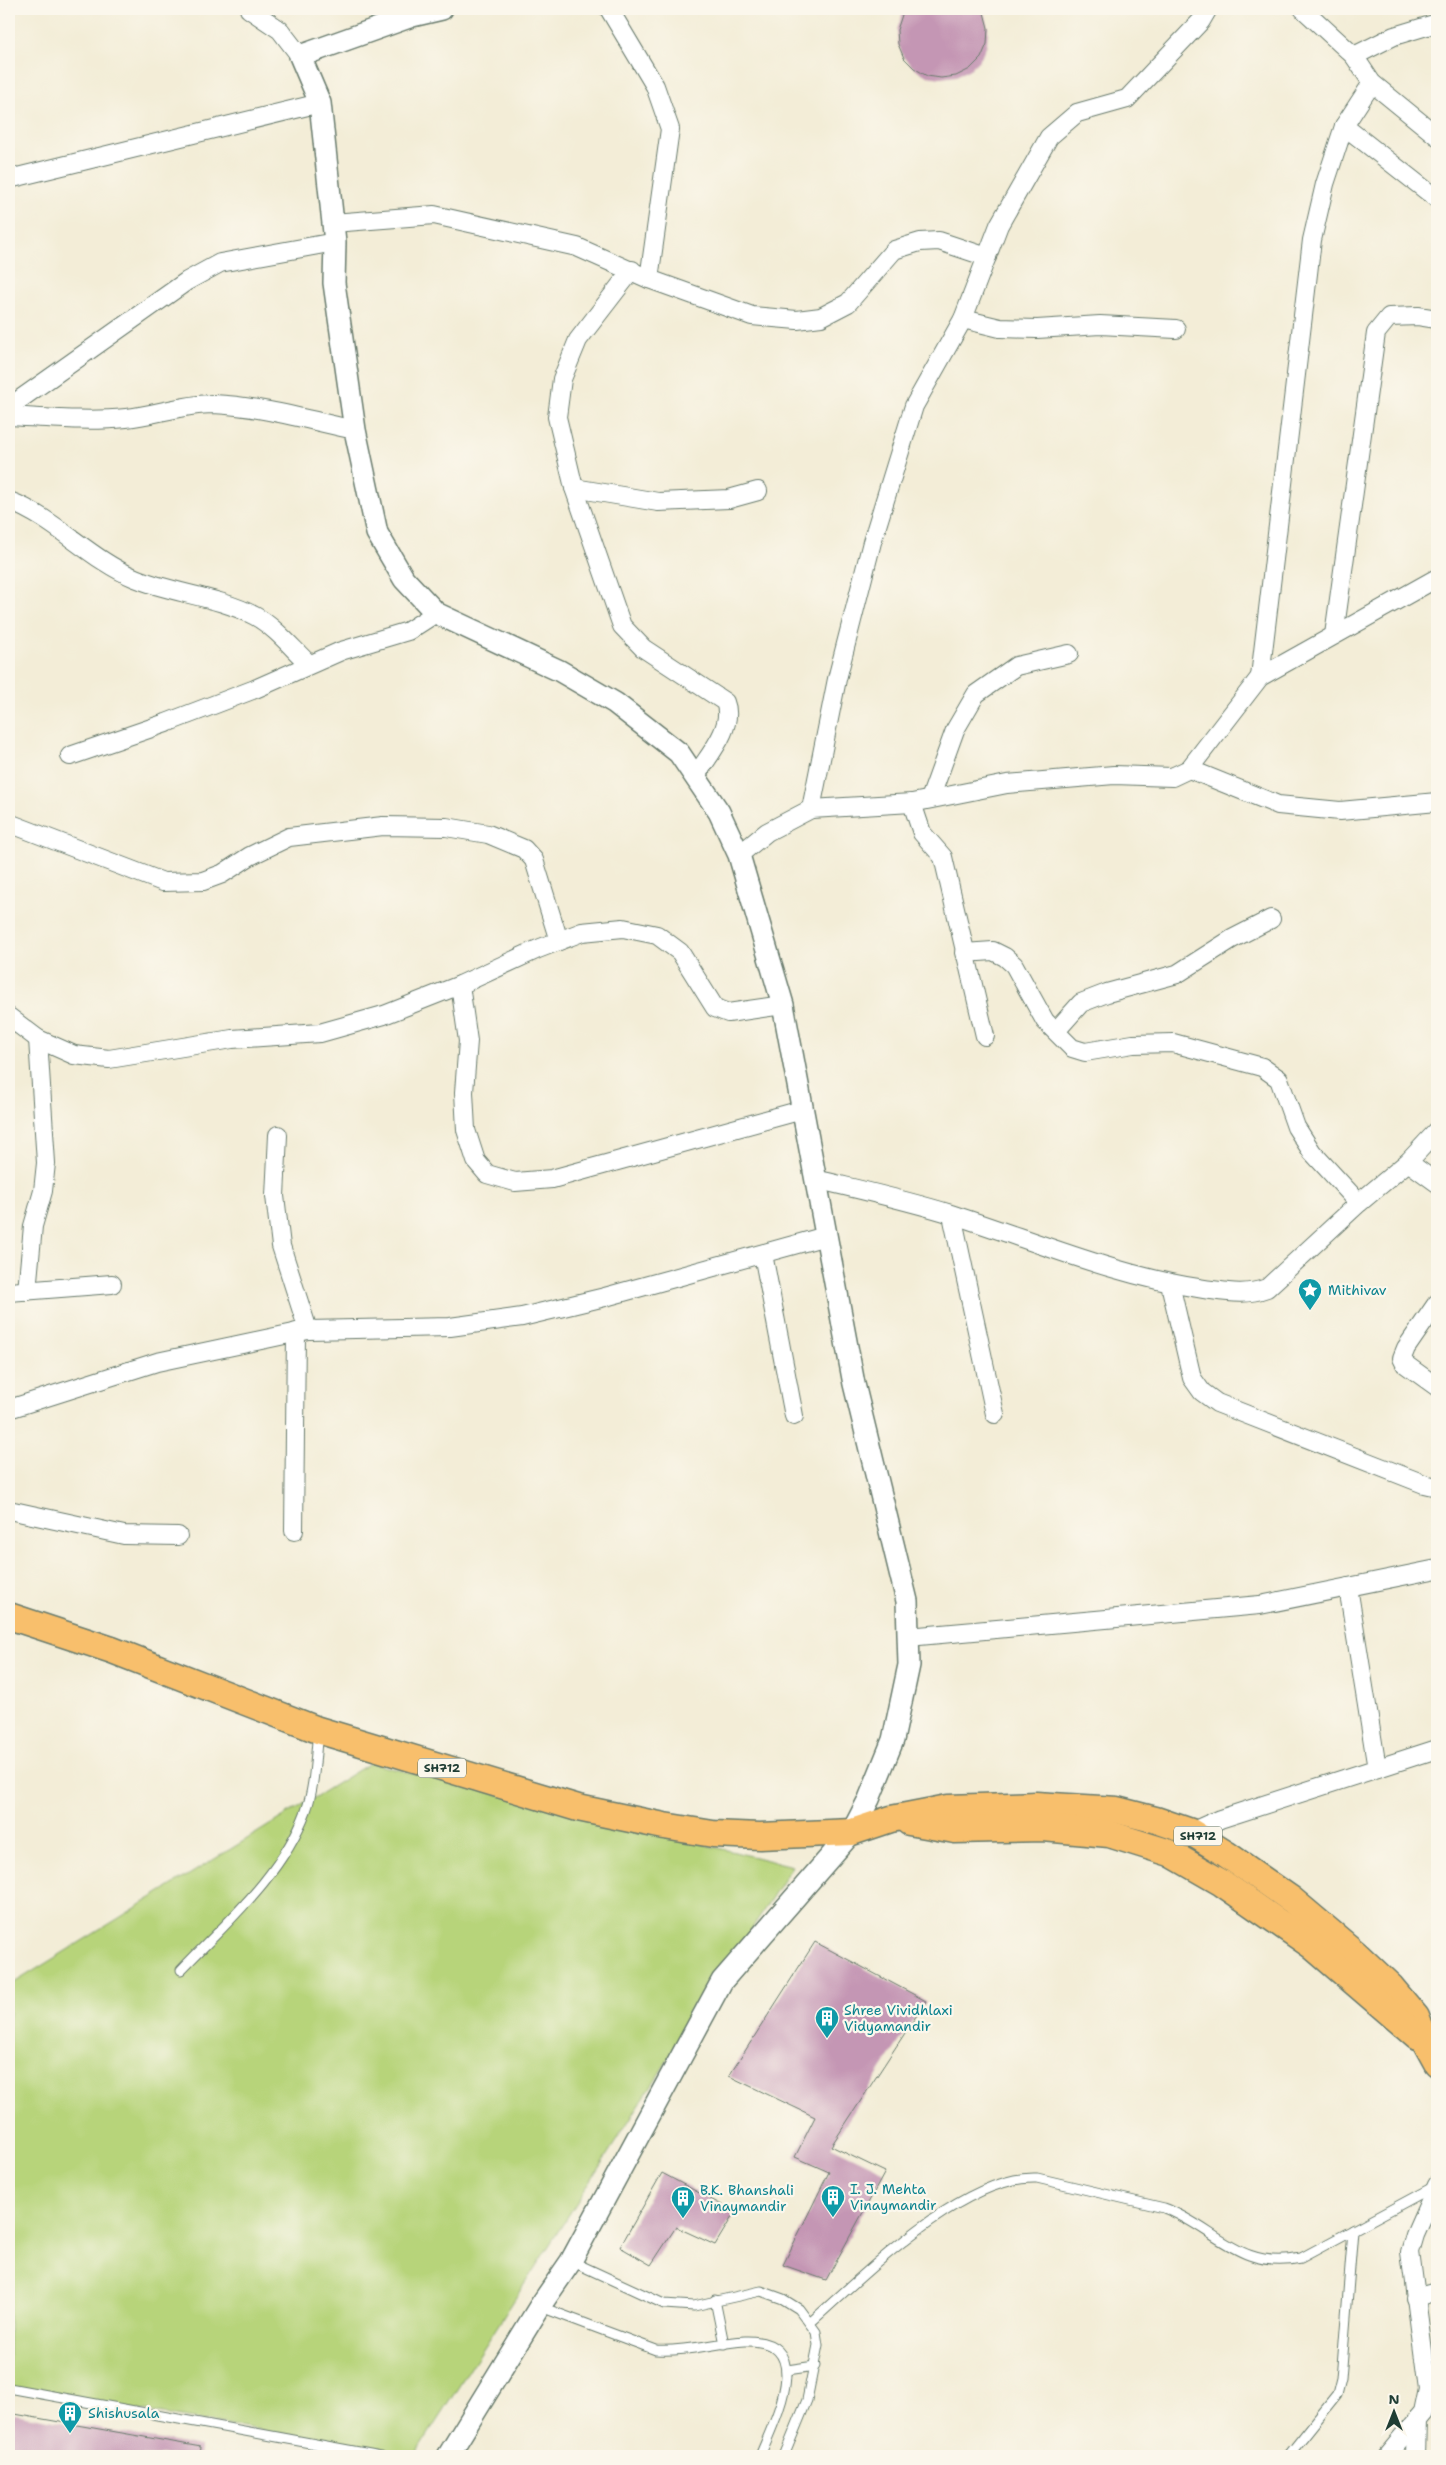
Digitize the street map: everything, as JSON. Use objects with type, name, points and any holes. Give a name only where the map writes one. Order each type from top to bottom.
[{"type":"main road","name":"SH712","points":[[9,1616],[112,1650],[318,1730],[578,1808],[664,1826],[713,1834],[760,1836],[852,1832],[891,1819],[948,1808],[1036,1805],[1118,1810],[1156,1820],[1191,1832],[1292,1900],[1356,1954],[1391,1987],[1416,2018],[1431,2053]]},
{"type":"main road","name":"SH712","points":[[891,1819],[955,1830],[1043,1828],[1110,1834],[1170,1853],[1222,1883],[1311,1945],[1400,2023],[1431,2053]]},
{"type":"street","points":[[249,9],[280,30],[300,56],[320,102],[334,232],[334,283],[355,430],[377,533],[404,579],[436,614],[560,671],[615,703],[680,753],[719,812],[739,855],[783,1005],[854,1384],[907,1601],[909,1664],[893,1740],[869,1799],[852,1832],[722,1981],[570,2261],[540,2306],[448,2456]]},
{"type":"street","points":[[300,56],[412,16],[442,9]]},
{"type":"street","points":[[609,9],[655,86],[670,129],[649,279]]},
{"type":"street","points":[[811,809],[837,679],[874,533],[914,406],[963,319],[999,225],[1049,138],[1077,113],[1126,99],[1201,21],[1208,9]]},
{"type":"street","points":[[1303,9],[1354,56],[1372,83],[1437,136]]},
{"type":"street","points":[[1354,56],[1394,36],[1437,23]]},
{"type":"street","points":[[1260,677],[1312,240],[1325,184],[1344,126],[1372,83]]},
{"type":"street","points":[[9,179],[320,102]]},
{"type":"street","points":[[1344,126],[1437,199]]},
{"type":"street","points":[[9,406],[187,281],[220,263],[334,232],[434,215],[577,248],[632,270],[649,279],[752,316],[797,320],[821,317],[848,303],[894,250],[920,242],[939,241],[987,256]]},
{"type":"street","points":[[632,270],[578,340],[562,379],[557,417],[574,488],[622,626],[643,648],[725,702],[729,712],[726,725],[696,777]]},
{"type":"street","points":[[1334,635],[1376,333],[1390,317],[1418,316],[1437,319]]},
{"type":"street","points":[[963,319],[1000,328],[1028,329],[1100,325],[1176,329]]},
{"type":"street","points":[[9,416],[93,420],[128,418],[178,407],[213,404],[355,430]]},
{"type":"street","points":[[574,488],[658,502],[729,499],[758,491]]},
{"type":"street","points":[[9,501],[26,507],[101,559],[136,578],[201,596],[255,616],[309,664]]},
{"type":"street","points":[[739,855],[767,832],[811,809],[912,803],[1006,784],[1114,775],[1172,777],[1189,769],[1260,677],[1437,578]]},
{"type":"street","points":[[70,756],[166,724],[255,689],[309,664],[408,631],[436,614]]},
{"type":"street","points":[[930,799],[955,730],[976,694],[1016,666],[1069,654]]},
{"type":"street","points":[[1189,769],[1278,805],[1340,811],[1437,802]]},
{"type":"street","points":[[912,803],[922,833],[943,858],[985,1036]]},
{"type":"street","points":[[9,823],[163,882],[203,881],[222,874],[250,856],[290,837],[383,826],[446,827],[488,834],[524,849],[534,860],[559,941]]},
{"type":"street","points":[[1056,1031],[1081,1003],[1107,993],[1177,974],[1232,939],[1271,919]]},
{"type":"street","points":[[9,1017],[38,1039],[74,1055],[109,1059],[232,1039],[320,1033],[384,1015],[460,985],[559,941],[582,932],[602,928],[623,928],[657,935],[680,952],[715,1008],[728,1013],[783,1005]]},
{"type":"street","points":[[964,953],[992,952],[1005,957],[1014,965],[1045,1021],[1072,1048],[1085,1052],[1132,1044],[1173,1043],[1262,1067],[1279,1078],[1296,1127],[1312,1152],[1359,1203]]},
{"type":"street","points":[[460,985],[468,1041],[464,1092],[466,1130],[476,1160],[487,1174],[515,1182],[552,1180],[802,1110]]},
{"type":"street","points":[[26,1291],[33,1226],[43,1192],[46,1163],[38,1039]]},
{"type":"street","points":[[815,1179],[952,1215],[1107,1267],[1170,1284],[1237,1293],[1253,1293],[1267,1288],[1359,1203],[1408,1162],[1437,1131]]},
{"type":"street","points":[[278,1135],[275,1196],[282,1246],[302,1331],[294,1531]]},
{"type":"street","points":[[1408,1162],[1437,1183]]},
{"type":"street","points":[[952,1215],[995,1414]]},
{"type":"street","points":[[9,1409],[156,1362],[302,1331],[450,1327],[522,1317],[605,1298],[826,1236]]},
{"type":"street","points":[[763,1254],[794,1416]]},
{"type":"street","points":[[9,1292],[112,1284]]},
{"type":"street","points":[[1170,1284],[1192,1378],[1202,1392],[1217,1403],[1424,1484],[1437,1487]]},
{"type":"street","points":[[1437,1303],[1406,1348],[1402,1358],[1405,1364],[1437,1387]]},
{"type":"street","points":[[9,1510],[124,1535],[178,1536]]},
{"type":"street","points":[[908,1637],[1260,1605],[1437,1569]]},
{"type":"street","points":[[1348,1587],[1377,1768]]},
{"type":"street","points":[[1170,1853],[1191,1832],[1220,1819],[1437,1749]]},
{"type":"street","points":[[1386,2456],[1423,2413],[1428,2389],[1410,2252],[1415,2234],[1437,2185]]},
{"type":"street","points":[[1415,2298],[1437,2292]]},
{"type":"street","points":[[1416,2420],[1416,2456]]},
{"type":"lane","points":[[181,1970],[261,1886],[288,1851],[306,1811],[318,1730]]},
{"type":"lane","points":[[811,2322],[905,2239],[940,2215],[974,2196],[1007,2181],[1037,2178],[1164,2208],[1180,2214],[1222,2243],[1250,2256],[1269,2261],[1284,2262],[1301,2258],[1437,2185]]},
{"type":"lane","points":[[1288,2456],[1337,2395],[1341,2380],[1353,2230]]},
{"type":"lane","points":[[570,2261],[664,2304],[694,2306],[752,2292],[769,2293],[792,2303],[811,2322],[817,2339],[815,2366],[807,2400],[784,2456]]},
{"type":"lane","points":[[715,2300],[724,2344]]},
{"type":"lane","points":[[540,2306],[656,2350],[670,2351],[746,2341],[765,2344],[776,2350],[783,2358],[787,2370],[784,2394],[760,2456]]},
{"type":"lane","points":[[787,2370],[815,2366]]},
{"type":"lane","points":[[9,2388],[381,2456]]},
{"type":"green space","points":[[370,1763],[792,1866],[415,2455],[9,2389],[9,1986]]},
{"type":"building","points":[[904,9],[983,9],[988,28],[987,44],[981,58],[970,69],[956,76],[941,78],[927,76],[914,68],[904,58],[898,44],[897,30]]},
{"type":"building","name":"Shree Vividhlaxi Vidyamandir","points":[[815,1942],[926,2001],[831,2146],[885,2172],[826,2280],[783,2265],[829,2172],[795,2157],[815,2117],[729,2076]]},
{"type":"building","name":"B.K. Bhanshali Vinaymandir","points":[[662,2173],[735,2212],[715,2245],[676,2227],[651,2265],[620,2247]]},
{"type":"building","name":"Shishusala","points":[[9,2413],[201,2447],[200,2456],[9,2456]]},
{"type":"place","name":"Mithivav","points":[[1310,1311]]},
{"type":"place","name":"Shree Vividhlaxi Vidyamandir","points":[[827,2039]]},
{"type":"place","name":"I. J. Mehta Vinaymandir","points":[[833,2218]]},
{"type":"place","name":"B.K. Bhanshali Vinaymandir","points":[[683,2219]]},
{"type":"place","name":"Shishusala","points":[[70,2434]]}]
